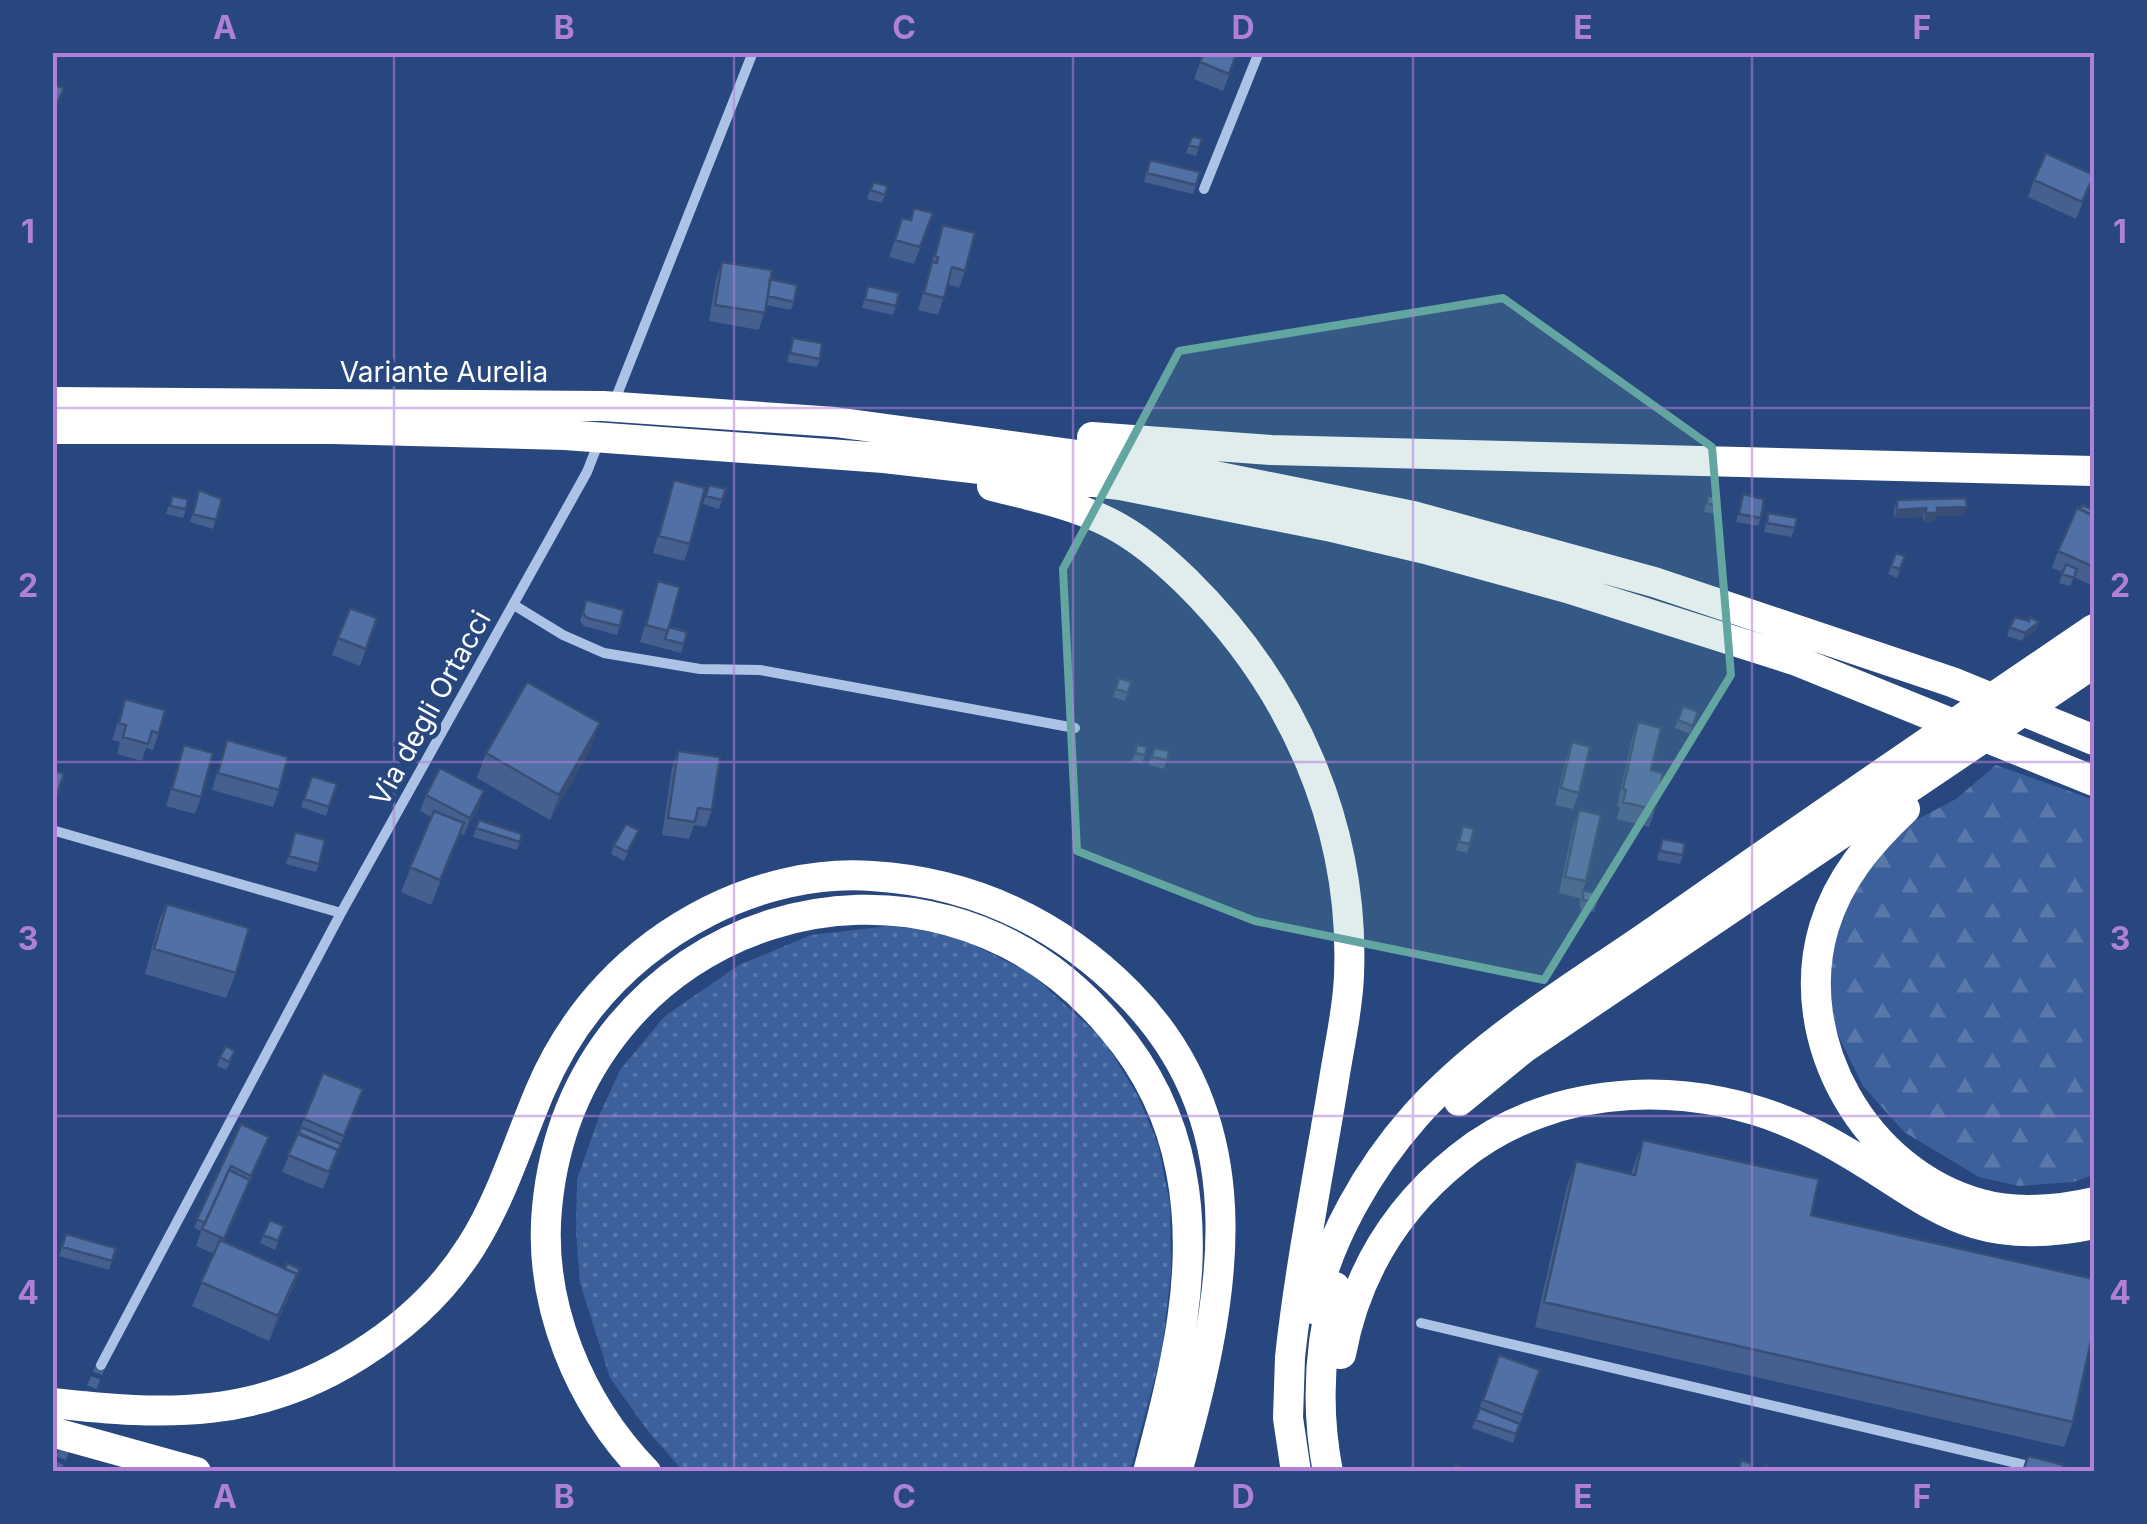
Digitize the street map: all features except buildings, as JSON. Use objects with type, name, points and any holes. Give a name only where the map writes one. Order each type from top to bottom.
[{"type":"highway","name":"Variante Aurelia","points":[[52,402],[603,406],[835,422]]},
{"type":"highway","points":[[835,422],[906,420],[1271,450],[2094,471]]},
{"type":"highway","points":[[835,422],[1180,469],[1413,516],[1713,599],[1952,682],[2094,740]]},
{"type":"highway","name":"Variante Aurelia","points":[[52,429],[333,429],[565,435],[822,454]]},
{"type":"highway","points":[[822,454],[1120,486],[1215,502],[1378,538],[1566,588],[1797,661],[2086,776]]},
{"type":"highway","points":[[822,454],[956,477],[1058,502],[1110,523],[1160,556],[1230,627],[1260,667],[1302,744],[1325,798],[1338,844],[1348,908],[1349,980],[1292,1330],[1289,1428],[1296,1472]]},
{"type":"highway","points":[[1328,1472],[1320,1394],[1325,1329],[1378,1165],[1415,1117],[1496,1042],[2094,629]]},
{"type":"highway","points":[[1311,1472],[1304,1432],[1304,1394],[1311,1319],[1326,1266],[1366,1201],[1437,1121],[1524,1048],[2094,663]]},
{"type":"highway","points":[[1961,754],[1874,838],[1842,885],[1824,928],[1817,963],[1818,1024],[1847,1098],[1867,1128],[1884,1148],[1946,1190],[1999,1207],[2044,1209],[2094,1202]]},
{"type":"highway","points":[[52,1404],[136,1413],[229,1407],[289,1392],[363,1353],[426,1303],[472,1246],[509,1173],[556,1059],[583,1015],[616,976],[660,939],[728,902],[789,883],[863,875],[950,888],[1011,908],[1047,926],[1100,965],[1130,994],[1178,1061],[1212,1148],[1221,1210],[1222,1258],[1210,1349],[1178,1472]]},
{"type":"highway","points":[[646,1472],[605,1420],[584,1385],[555,1311],[545,1245],[550,1183],[563,1126],[603,1046],[626,1016],[678,970],[719,945],[762,926],[852,911],[933,919],[1018,951],[1088,1001],[1145,1073],[1172,1134],[1187,1217],[1186,1296],[1180,1338],[1148,1472]]},
{"type":"highway","points":[[1345,1472],[1337,1401],[1340,1356],[1349,1316],[1370,1262],[1386,1234],[1431,1182],[1470,1148],[1518,1120],[1578,1102],[1656,1095],[1725,1102],[1808,1130],[1928,1204],[1976,1224],[2030,1232],[2094,1224]]},
{"type":"highway","points":[[52,1432],[196,1472]]},
{"type":"street","name":"Via degli Ortacci","points":[[101,1365],[341,914],[586,472],[753,52]]},
{"type":"street","points":[[1204,189],[1259,52]]},
{"type":"street","points":[[514,604],[563,635],[604,653],[700,669],[760,670],[1075,728]]},
{"type":"street","points":[[52,830],[341,914]]},
{"type":"street","points":[[1421,1323],[2055,1472]]},
{"type":"highlighted area","points":[[1503,298],[1712,447],[1731,675],[1544,980],[1255,921],[1077,851],[1063,569],[1179,351]]},
{"type":"green space","points":[[1996,765],[2094,800],[2094,1175],[2073,1182],[2019,1186],[1979,1177],[1904,1132],[1863,1086],[1837,1033],[1830,1002],[1834,929],[1884,837],[1956,799]]},
{"type":"green space","points":[[889,926],[946,931],[1030,973],[1104,1040],[1138,1096],[1158,1144],[1170,1205],[1171,1272],[1162,1351],[1130,1471],[683,1471],[610,1378],[580,1283],[577,1179],[620,1070],[665,1016],[739,965],[811,935]]},
{"type":"tunnel","points":[[86,1401],[101,1365]]},
{"type":"tunnel","points":[[55,1472],[69,1439]]}]
